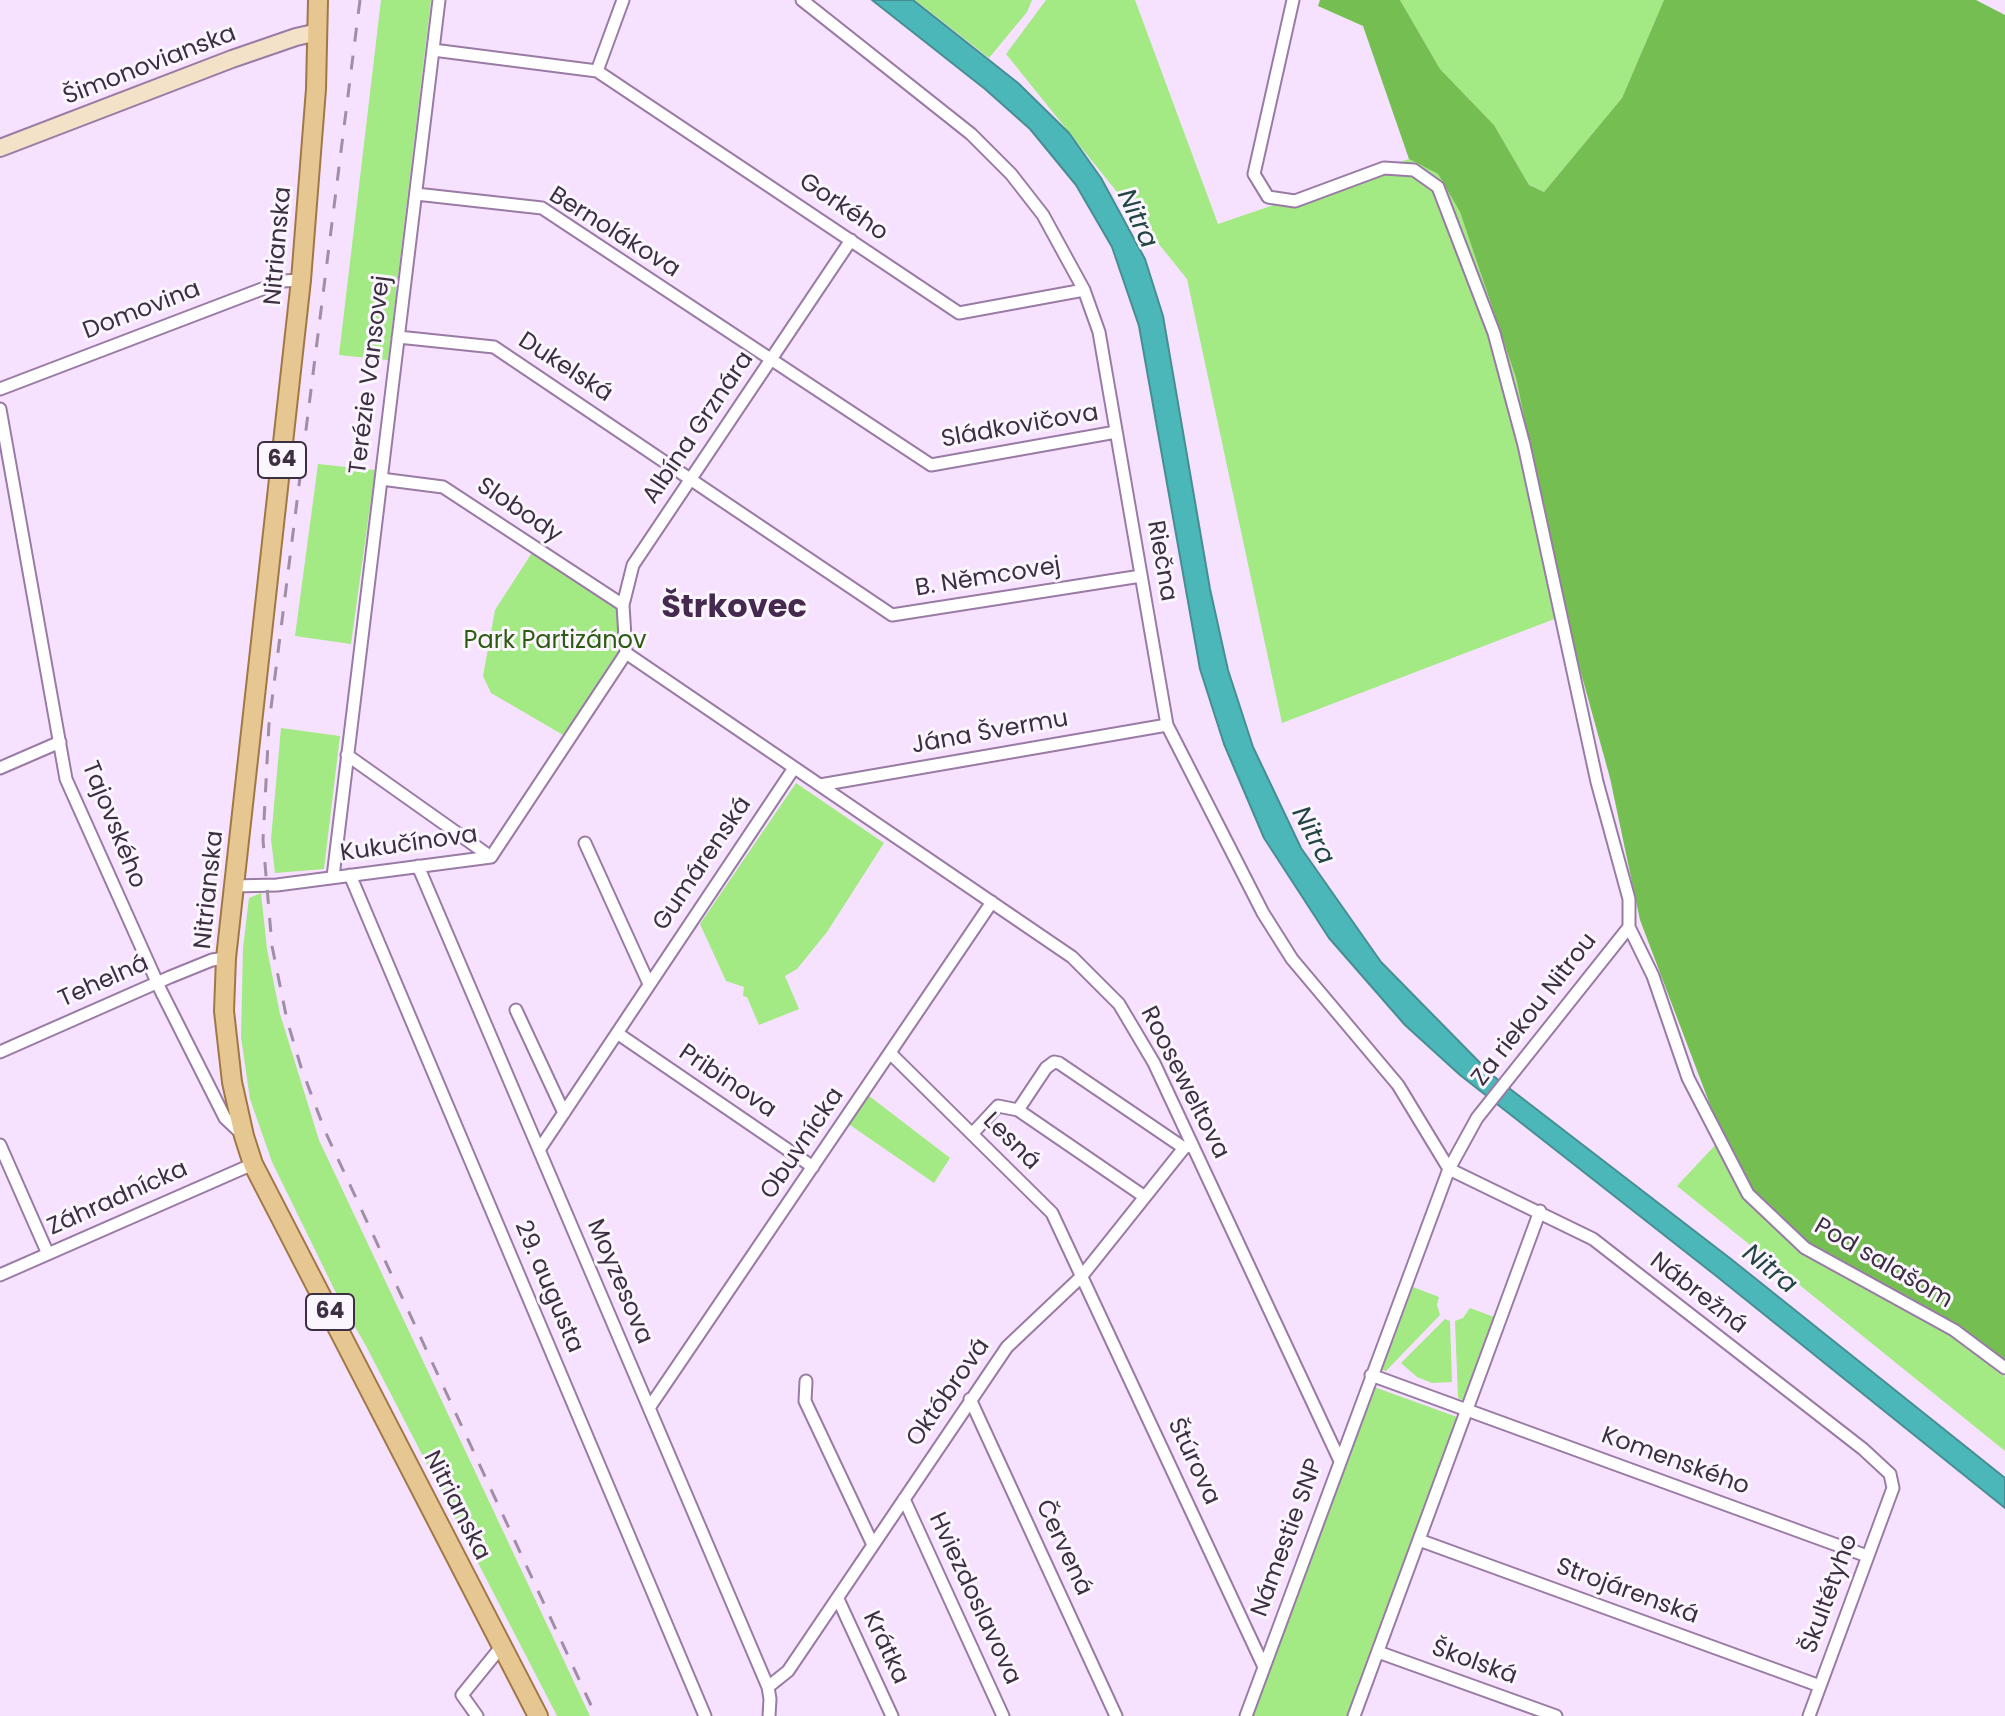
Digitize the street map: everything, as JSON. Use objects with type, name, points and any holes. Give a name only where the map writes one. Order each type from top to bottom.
[{"type":"main road","name":"Nitrianska","points":[[318,0],[301,280],[226,958],[224,1011],[232,1082],[253,1164],[538,1716]]},
{"type":"street","name":"Terézie Vansovej","points":[[333,877],[439,0]]},
{"type":"street","points":[[597,71],[623,0]]},
{"type":"street","name":"Riečna","points":[[802,0],[992,153],[1043,215],[1084,290],[1099,332],[1167,725],[1263,913],[1292,959],[1398,1085],[1449,1169]]},
{"type":"street","points":[[1293,0],[1254,174],[1268,197],[1295,201],[1384,168],[1414,170],[1438,187],[1494,333],[1524,445],[1597,782],[1629,899],[1629,927]]},
{"type":"street","name":"Šimonovianska","points":[[0,148],[232,59],[318,32]]},
{"type":"street","name":"Gorkého","points":[[433,50],[597,71],[959,313],[1084,290]]},
{"type":"street","name":"Bernolákova","points":[[416,194],[542,208],[771,359]]},
{"type":"street","name":"Albína Grznára","points":[[626,653],[623,605],[633,565],[851,240]]},
{"type":"street","name":"Domovina","points":[[0,389],[283,281],[301,280]]},
{"type":"street","name":"Dukelská","points":[[398,337],[494,347],[691,478]]},
{"type":"street","name":"Sládkovičova","points":[[771,359],[931,465],[1116,432]]},
{"type":"street","name":"Tajovského","points":[[0,409],[66,779],[157,983],[225,1118],[244,1136]]},
{"type":"street","name":"B. Němcovej","points":[[691,478],[892,615],[1141,576]]},
{"type":"street","name":"Slobody","points":[[381,479],[443,487],[623,605]]},
{"type":"street","name":"Kukučínova","points":[[233,886],[277,885],[491,857],[626,653]]},
{"type":"street","name":"Rooseweltova","points":[[626,653],[1072,957],[1119,1004],[1154,1063],[1188,1146],[1340,1461]]},
{"type":"street","name":"Jána Švermu","points":[[820,785],[1167,725]]},
{"type":"street","points":[[0,768],[60,742]]},
{"type":"street","points":[[347,755],[491,857]]},
{"type":"street","name":"Gumárenská","points":[[539,1150],[794,768]]},
{"type":"street","name":"Gumárenská","points":[[585,843],[649,984]]},
{"type":"street","name":"Moyzesova","points":[[418,866],[768,1687],[769,1716]]},
{"type":"street","name":"29. augusta","points":[[350,875],[705,1716]]},
{"type":"street","name":"Obuvnícka","points":[[649,1408],[992,902]]},
{"type":"street","name":"Za riekou Nitrou","points":[[1477,1119],[1629,927]]},
{"type":"street","name":"Pod salašom","points":[[1629,927],[1653,976],[1688,1078],[1748,1194],[1805,1248],[1954,1330],[2005,1368]]},
{"type":"street","name":"Tehelná","points":[[0,1052],[212,960],[226,958]]},
{"type":"street","points":[[516,1010],[564,1113]]},
{"type":"street","name":"Pribinova","points":[[617,1033],[813,1167]]},
{"type":"street","name":"Lesná","points":[[890,1053],[1052,1213],[1081,1277]]},
{"type":"street","points":[[1018,1110],[1046,1068],[1054,1062],[1059,1063],[1188,1146]]},
{"type":"street","points":[[972,1134],[998,1106],[1018,1110],[1145,1197]]},
{"type":"street","name":"Námestie SNP","points":[[1246,1716],[1449,1169],[1477,1119]]},
{"type":"street","points":[[0,1145],[48,1254]]},
{"type":"street","name":"Októbrová","points":[[768,1687],[786,1674],[1007,1347],[1081,1277],[1188,1146]]},
{"type":"street","name":"Záhradnícka","points":[[0,1275],[253,1164]]},
{"type":"street","name":"Nábrežná","points":[[1449,1169],[1593,1239],[1863,1449],[1890,1474],[1893,1488]]},
{"type":"street","points":[[1354,1716],[1540,1211]]},
{"type":"street","name":"Štúrova","points":[[1081,1277],[1264,1667]]},
{"type":"street","points":[[1371,1375],[1467,1409]]},
{"type":"street","points":[[806,1381],[805,1401],[873,1545]]},
{"type":"street","name":"Červená","points":[[970,1399],[1116,1716]]},
{"type":"street","name":"Komenského","points":[[1467,1409],[1867,1556]]},
{"type":"street","name":"Škultétyho","points":[[1809,1716],[1893,1488]]},
{"type":"street","name":"Hviezdoslavova","points":[[904,1499],[1003,1716]]},
{"type":"street","name":"Strojárenská","points":[[1419,1540],[1820,1686]]},
{"type":"street","name":"Krátka","points":[[838,1599],[892,1716]]},
{"type":"street","points":[[477,1716],[462,1695],[501,1647]]},
{"type":"street","name":"Školská","points":[[1378,1652],[1556,1716]]},
{"type":"green space","points":[[381,0],[431,0],[388,360],[339,355]]},
{"type":"green space","points":[[915,0],[1032,0],[1027,12],[989,58]]},
{"type":"green space","points":[[1046,0],[1135,0],[1218,224],[1409,159],[1438,174],[1460,212],[1516,378],[1565,615],[1282,723],[1187,279],[1006,54]]},
{"type":"green space","points":[[1320,0],[1400,0],[1440,69],[1494,125],[1529,185],[1544,192],[1622,98],[1664,0],[1976,0],[2005,15],[2005,1364],[1911,1298],[1813,1249],[1751,1193],[1723,1139],[1640,920],[1610,778],[1565,615],[1516,378],[1460,212],[1438,174],[1409,159],[1363,26],[1318,6]]},
{"type":"green space","points":[[1400,0],[1664,0],[1622,98],[1544,192],[1529,185],[1494,125],[1440,69]]},
{"type":"green space","points":[[318,464],[375,470],[351,644],[295,636]]},
{"type":"green space","name":"Park Partizánov","points":[[535,548],[623,605],[626,653],[570,739],[491,693],[483,676],[495,610]]},
{"type":"green space","points":[[281,728],[340,736],[324,869],[275,873],[271,839]]},
{"type":"green space","points":[[796,783],[884,843],[827,932],[797,969],[785,976],[799,1009],[759,1025],[747,997],[743,996],[744,987],[726,981],[700,924]]},
{"type":"green space","points":[[261,893],[267,949],[280,1014],[319,1140],[590,1716],[557,1716],[339,1299],[272,1162],[250,1099],[241,1037],[243,948],[249,898]]},
{"type":"green space","points":[[860,1089],[950,1158],[934,1183],[840,1118]]},
{"type":"green space","points":[[1718,1142],[1741,1194],[1800,1249],[1821,1265],[1951,1336],[2005,1377],[2005,1451],[1677,1186]]},
{"type":"green space","points":[[1413,1287],[1439,1297],[1437,1305],[1440,1315],[1386,1371],[1382,1370]]},
{"type":"green space","points":[[1470,1308],[1494,1317],[1463,1400],[1458,1398],[1455,1321],[1463,1318]]},
{"type":"green space","points":[[1445,1319],[1450,1321],[1452,1382],[1432,1383],[1417,1377],[1401,1363]]},
{"type":"green space","points":[[1374,1387],[1457,1417],[1348,1716],[1252,1716]]},
{"type":"shaded area","points":[[872,0],[913,0],[1018,83],[1069,133],[1101,178],[1145,259],[1163,316],[1210,589],[1228,670],[1253,747],[1301,848],[1381,962],[1492,1075],[1731,1259],[2005,1478],[2005,1508],[1460,1075],[1405,1025],[1329,938],[1264,838],[1224,744],[1200,669],[1139,326],[1112,247],[1076,185],[1030,129],[985,89]]},
{"type":"railway","points":[[360,0],[269,724],[263,840],[272,946],[287,1020],[325,1131],[596,1716]]},
{"type":"district","name":"Štrkovec","points":[[734,609]]},
{"type":"water label","name":"Nitra","points":[[1136,219]]},
{"type":"water label","name":"Nitra","points":[[1312,836]]},
{"type":"water label","name":"Nitra","points":[[1769,1270]]}]
